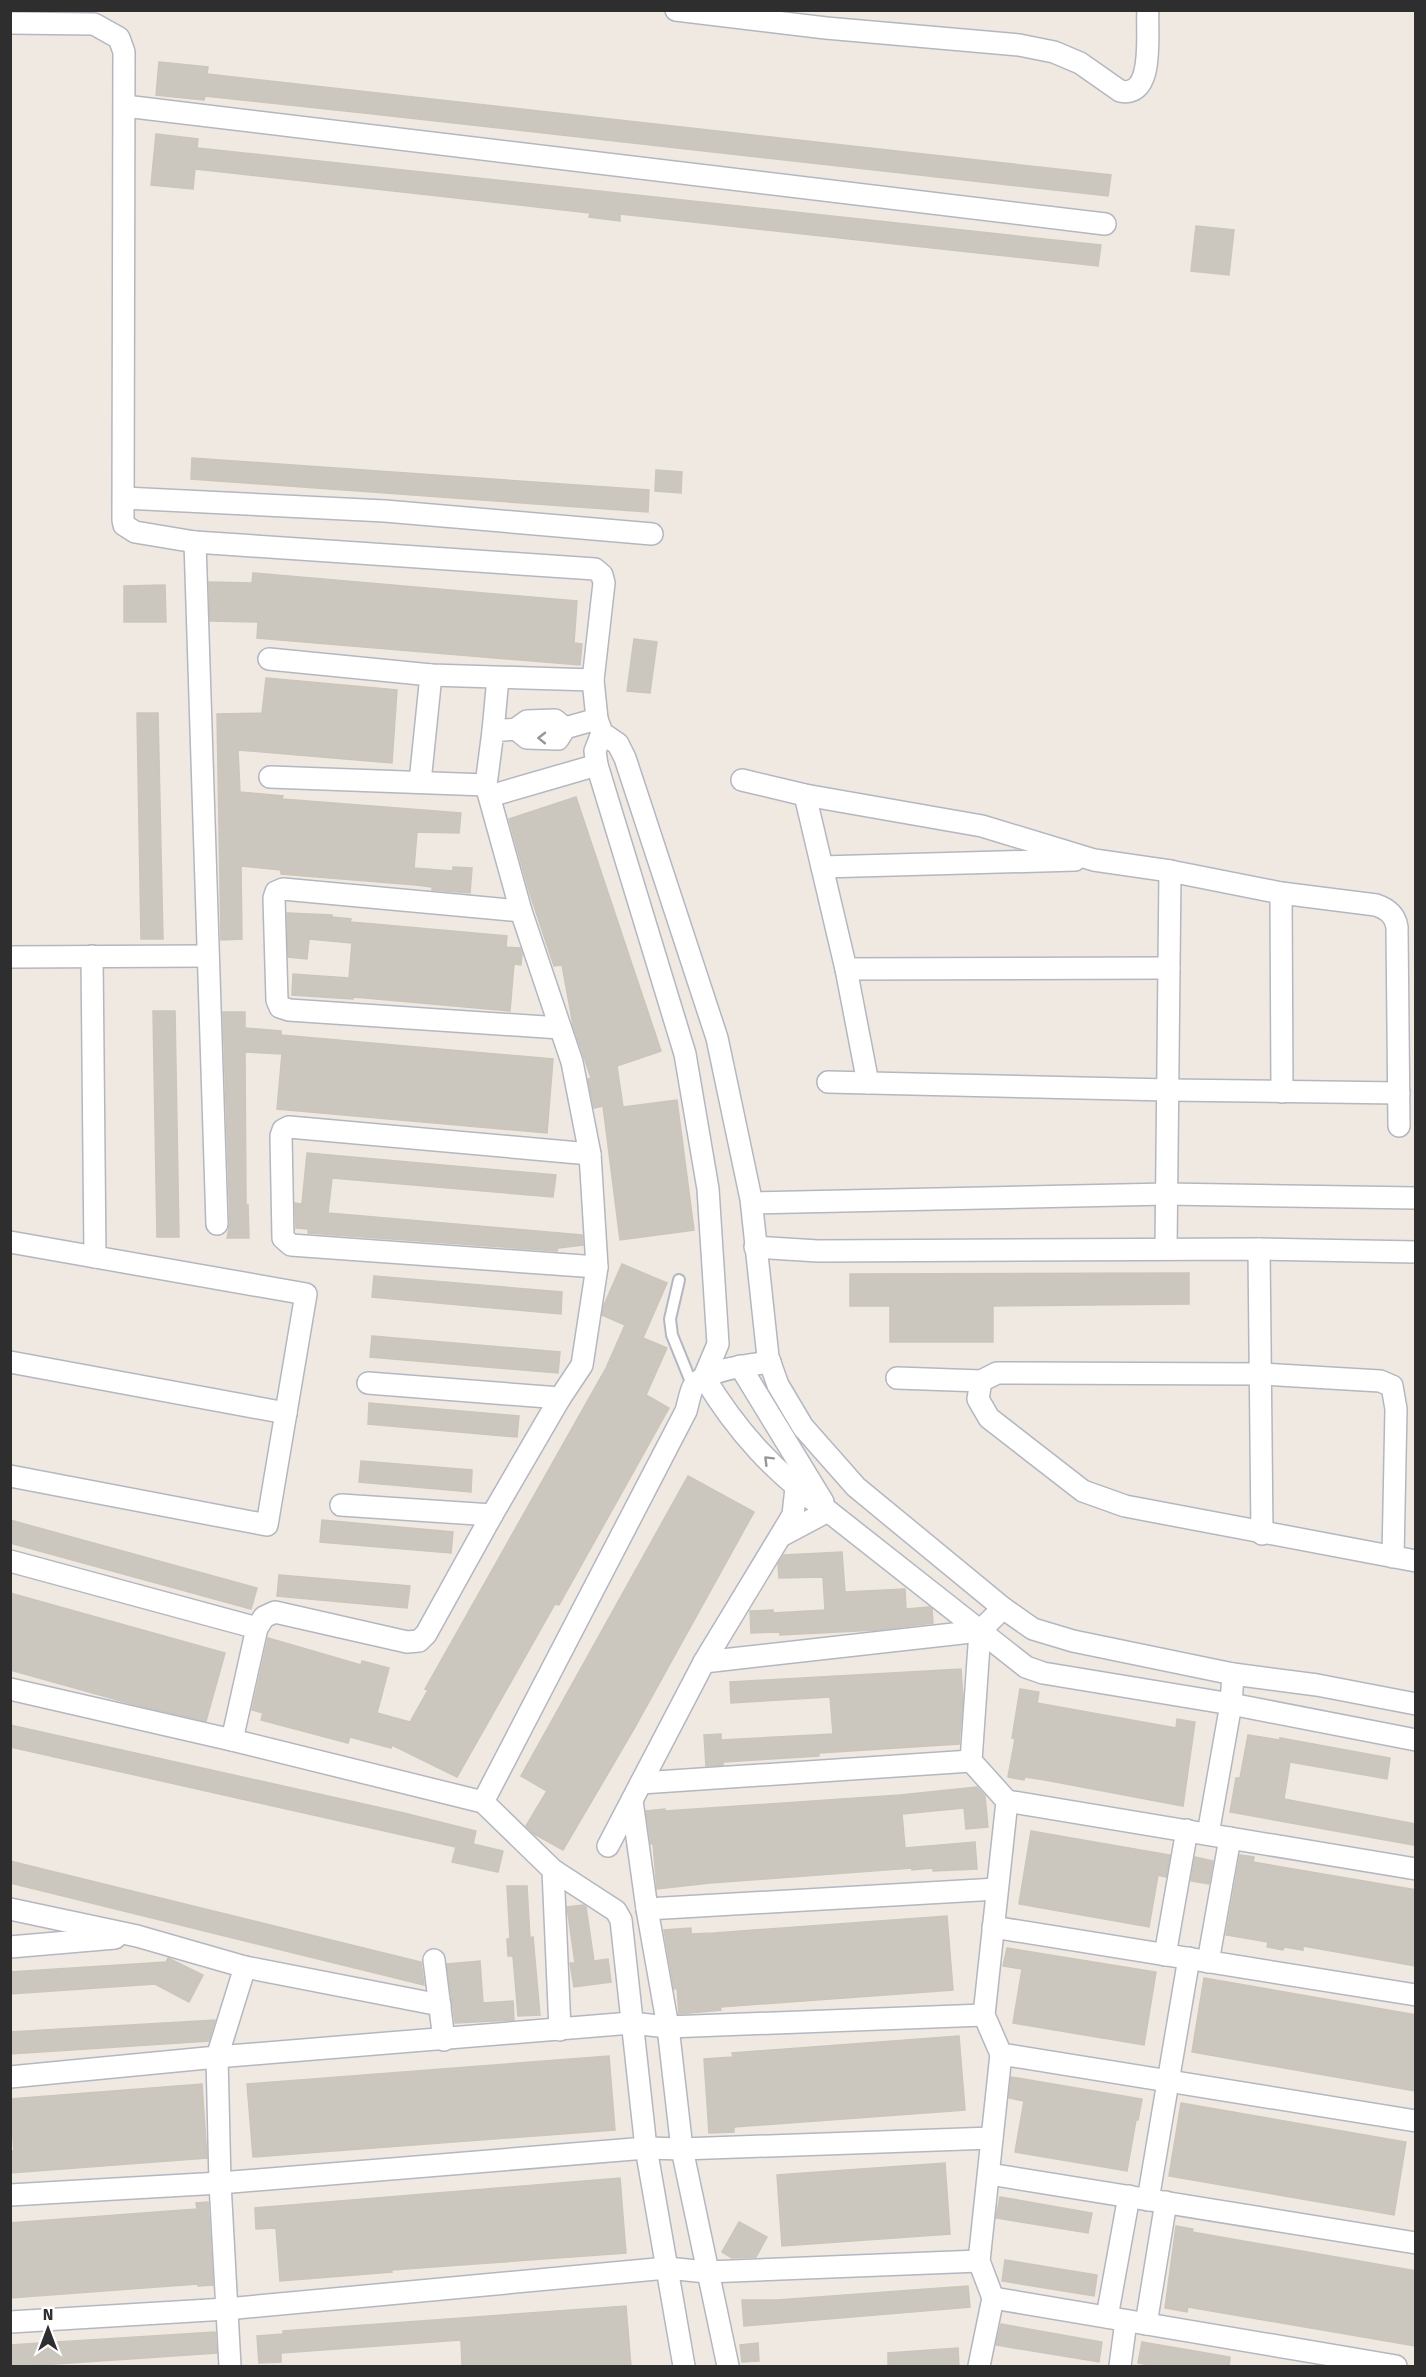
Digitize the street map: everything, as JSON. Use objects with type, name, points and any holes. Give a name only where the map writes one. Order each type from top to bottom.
[{"type":"street","points":[[676,10],[826,28],[1019,45],[1054,52],[1080,63],[1120,91],[1128,92],[1137,89],[1142,84],[1146,69],[1148,10]]},
{"type":"street","points":[[10,23],[94,17],[119,38],[124,52],[123,520],[129,530],[195,542],[595,569],[602,575],[604,583],[593,681],[599,726],[595,752],[685,1054],[708,1189],[718,1344],[483,1802]]},
{"type":"street","points":[[125,106],[1105,224]]},
{"type":"street","points":[[124,498],[385,511],[652,534]]},
{"type":"street","points":[[195,542],[217,1224]]},
{"type":"street","points":[[269,658],[431,675],[593,681]]},
{"type":"street","points":[[420,782],[431,675]]},
{"type":"street","points":[[232,1740],[258,1628],[264,1617],[275,1612],[407,1642],[419,1641],[426,1634],[492,1515],[560,1398],[582,1365],[597,1267],[590,1154],[572,1062],[521,911],[488,791],[498,678]]},
{"type":"street","points":[[493,731],[516,729],[527,738],[558,739],[565,728],[599,726],[618,744],[625,758],[717,1038],[752,1203],[755,1247],[770,1362],[778,1385],[803,1427],[856,1487],[1033,1629],[1073,1641],[1233,1674],[1317,1685],[1416,1704]]},
{"type":"street","points":[[270,777],[420,782],[488,791],[597,765]]},
{"type":"street","points":[[742,780],[805,795],[982,826],[1094,860],[1170,871],[1281,893],[1383,907],[1395,919],[1399,1126]]},
{"type":"street","points":[[805,795],[846,969],[868,1083]]},
{"type":"street","points":[[822,867],[1094,860]]},
{"type":"street","points":[[1166,1249],[1170,871]]},
{"type":"street","points":[[521,911],[283,889],[276,892],[274,898],[277,1000],[280,1007],[289,1010],[560,1028]]},
{"type":"street","points":[[1281,893],[1282,1092]]},
{"type":"street","points":[[92,956],[95,1257]]},
{"type":"street","points":[[10,957],[208,956]]},
{"type":"street","points":[[846,969],[1169,968]]},
{"type":"street","points":[[828,1082],[1399,1093]]},
{"type":"street","points":[[590,1154],[289,1127],[283,1130],[281,1136],[283,1238],[291,1245],[597,1267]]},
{"type":"street","points":[[752,1203],[1167,1194],[1416,1198]]},
{"type":"street","points":[[10,1242],[306,1294],[267,1525],[10,1476]]},
{"type":"street","points":[[755,1247],[818,1251],[1259,1249],[1416,1252]]},
{"type":"street","points":[[1259,1249],[1262,1534]]},
{"type":"street","points":[[10,1362],[286,1413]]},
{"type":"street","points":[[699,1382],[740,1366],[770,1362]]},
{"type":"street","points":[[740,1366],[828,1511]]},
{"type":"street","points":[[897,1378],[981,1381],[997,1373],[1261,1374],[1380,1381],[1392,1386],[1396,1409],[1393,1557]]},
{"type":"street","points":[[981,1381],[978,1399],[989,1418],[1083,1491],[1125,1506],[1416,1562]]},
{"type":"street","points":[[699,1382],[750,1442],[796,1488],[1026,1667],[1043,1673],[1231,1704],[1412,1744]]},
{"type":"street","points":[[368,1383],[560,1398]]},
{"type":"street","points":[[608,1846],[704,1662],[793,1515],[796,1488]]},
{"type":"street","points":[[341,1504],[492,1515]]},
{"type":"street","points":[[781,1537],[828,1511]]},
{"type":"street","points":[[10,1561],[258,1628]]},
{"type":"street","points":[[704,1662],[980,1630],[1004,1608]]},
{"type":"street","points":[[980,1630],[971,1761],[1007,1801],[1416,1869]]},
{"type":"street","points":[[1208,1834],[1231,1704],[1233,1674]]},
{"type":"street","points":[[10,1689],[232,1740],[483,1802],[553,1870],[616,1911],[621,1920],[646,2148],[684,2367]]},
{"type":"street","points":[[637,1792],[971,1761]]},
{"type":"street","points":[[637,1792],[647,1909],[668,2027],[682,2149],[728,2367]]},
{"type":"street","points":[[979,2367],[993,2298],[979,2261],[1001,2054],[984,2015],[1007,1801]]},
{"type":"street","points":[[1165,1955],[1187,1830]]},
{"type":"street","points":[[1120,2367],[1167,2081],[1230,1838]]},
{"type":"street","points":[[553,1870],[560,2030]]},
{"type":"street","points":[[647,1909],[997,1889]]},
{"type":"street","points":[[10,1908],[137,1936],[245,1967],[440,2005]]},
{"type":"street","points":[[993,1927],[1416,1995]]},
{"type":"street","points":[[10,1947],[137,1936]]},
{"type":"street","points":[[434,1960],[444,2040]]},
{"type":"street","points":[[230,2367],[220,2183],[217,2057],[245,1967]]},
{"type":"street","points":[[10,2077],[217,2057],[631,2024],[668,2027],[984,2015]]},
{"type":"street","points":[[1001,2054],[1416,2121]]},
{"type":"street","points":[[10,2195],[220,2183],[646,2148],[682,2149],[992,2138]]},
{"type":"street","points":[[989,2174],[1416,2243]]},
{"type":"street","points":[[1126,2320],[1148,2199]]},
{"type":"street","points":[[10,2322],[226,2309],[667,2268],[707,2272],[979,2261]]},
{"type":"street","points":[[993,2298],[1396,2367]]},
{"type":"lane","points":[[679,1280],[670,1319],[672,1335],[699,1382]]},
{"type":"building","points":[[159,62],[208,67],[207,74],[1111,175],[1108,196],[205,96],[204,100],[156,95]]},
{"type":"building","points":[[156,134],[198,139],[197,148],[1101,245],[1098,266],[620,214],[620,221],[589,217],[590,213],[195,169],[193,189],[151,185]]},
{"type":"building","points":[[1196,226],[1234,230],[1229,275],[1191,271]]},
{"type":"building","points":[[192,458],[649,490],[648,512],[191,479]]},
{"type":"building","points":[[656,470],[682,472],[681,493],[655,491]]},
{"type":"building","points":[[253,573],[577,601],[574,643],[582,644],[580,665],[257,638],[258,622],[210,621],[209,582],[252,583]]},
{"type":"building","points":[[165,585],[166,622],[124,622],[124,586]]},
{"type":"building","points":[[634,639],[657,642],[650,693],[627,691]]},
{"type":"building","points":[[266,678],[397,690],[392,763],[238,750],[240,792],[283,796],[282,799],[461,813],[459,833],[417,832],[414,868],[453,871],[453,867],[472,868],[470,893],[432,890],[432,887],[416,885],[281,874],[281,870],[241,866],[242,939],[221,940],[217,714],[262,713]]},
{"type":"building","points":[[137,713],[158,713],[163,939],[141,939]]},
{"type":"building","points":[[576,797],[661,1051],[617,1066],[623,1107],[677,1100],[694,1230],[620,1240],[603,1106],[594,1108],[588,1079],[591,1078],[573,1025],[562,965],[554,966],[529,891],[509,819]]},
{"type":"building","points":[[287,913],[332,915],[332,917],[351,919],[350,922],[507,936],[506,947],[520,948],[522,953],[521,965],[514,964],[510,1011],[354,997],[353,999],[292,995],[293,974],[349,978],[352,943],[309,939],[307,959],[288,957]]},
{"type":"building","points":[[153,1011],[175,1011],[179,1237],[157,1237]]},
{"type":"building","points":[[223,1012],[245,1012],[245,1028],[281,1031],[281,1035],[553,1059],[547,1133],[277,1109],[282,1054],[245,1052],[246,1205],[248,1205],[249,1238],[227,1238],[230,1224]]},
{"type":"building","points":[[307,1153],[556,1175],[553,1197],[332,1178],[328,1213],[582,1235],[583,1245],[558,1248],[557,1251],[308,1233],[308,1229],[296,1228],[295,1203],[302,1204]]},
{"type":"building","points":[[622,1264],[667,1283],[643,1338],[667,1348],[646,1395],[669,1408],[559,1605],[555,1604],[457,1777],[392,1745],[391,1748],[350,1737],[348,1743],[261,1720],[263,1713],[252,1710],[268,1638],[361,1665],[362,1661],[389,1668],[377,1713],[410,1722],[428,1690],[425,1689],[606,1368],[625,1325],[602,1315]]},
{"type":"building","points":[[1189,1273],[1189,1304],[993,1306],[993,1342],[890,1342],[890,1306],[850,1306],[850,1274]]},
{"type":"building","points":[[374,1276],[562,1292],[561,1314],[372,1297]]},
{"type":"building","points":[[372,1336],[560,1352],[558,1373],[370,1357]]},
{"type":"building","points":[[369,1403],[519,1416],[517,1437],[368,1424]]},
{"type":"building","points":[[361,1461],[472,1470],[471,1492],[359,1482]]},
{"type":"building","points":[[688,1476],[754,1512],[634,1729],[563,1850],[534,1834],[526,1826],[547,1791],[521,1776]]},
{"type":"building","points":[[10,1520],[257,1588],[251,1609],[10,1543]]},
{"type":"building","points":[[322,1520],[453,1532],[451,1553],[320,1542]]},
{"type":"building","points":[[842,1552],[845,1592],[905,1589],[906,1609],[929,1607],[932,1609],[933,1623],[877,1630],[780,1635],[780,1632],[751,1633],[750,1611],[773,1610],[773,1613],[825,1610],[823,1577],[779,1578],[778,1564],[784,1555]]},
{"type":"building","points":[[279,1575],[410,1586],[407,1608],[277,1596]]},
{"type":"building","points":[[10,1593],[225,1653],[206,1721],[132,1704],[10,1670]]},
{"type":"building","points":[[961,1669],[963,1698],[959,1744],[819,1753],[819,1756],[723,1762],[723,1765],[706,1766],[704,1735],[721,1734],[721,1740],[833,1734],[830,1697],[731,1703],[730,1682]]},
{"type":"building","points":[[1020,1689],[1039,1692],[1037,1703],[1176,1728],[1177,1719],[1195,1722],[1183,1806],[1045,1780],[1008,1777],[1015,1739],[1012,1738]]},
{"type":"building","points":[[10,1725],[476,1831],[473,1844],[503,1851],[498,1872],[452,1862],[456,1847],[10,1747]]},
{"type":"building","points":[[1248,1735],[1280,1740],[1280,1738],[1390,1758],[1387,1779],[1290,1762],[1284,1799],[1416,1824],[1414,1845],[1230,1812],[1236,1778],[1240,1778]]},
{"type":"building","points":[[977,1787],[985,1796],[988,1827],[966,1829],[964,1808],[902,1814],[905,1848],[975,1842],[977,1869],[933,1871],[933,1868],[912,1870],[912,1868],[657,1889],[653,1844],[651,1844],[646,1811],[900,1795]]},
{"type":"building","points":[[1031,1831],[1170,1855],[1166,1877],[1158,1875],[1149,1927],[1019,1904]]},
{"type":"building","points":[[1240,1855],[1254,1857],[1253,1862],[1416,1890],[1416,1966],[1303,1946],[1303,1950],[1284,1947],[1283,1950],[1267,1947],[1268,1942],[1226,1935]]},
{"type":"building","points":[[1195,1857],[1213,1861],[1209,1884],[1191,1881]]},
{"type":"building","points":[[10,1861],[421,1962],[424,1985],[10,1883]]},
{"type":"building","points":[[507,1886],[527,1886],[530,1938],[533,1937],[540,2015],[518,2016],[513,1956],[508,1956],[507,1939],[510,1939]]},
{"type":"building","points":[[583,1905],[586,1907],[594,1961],[608,1959],[611,1982],[574,1987],[570,1963],[575,1963],[567,1907]]},
{"type":"building","points":[[947,1916],[953,1990],[720,2007],[721,2010],[679,2014],[677,1988],[674,1989],[664,1930],[691,1928],[691,1934],[714,1933]]},
{"type":"building","points":[[1007,1948],[1156,1972],[1144,2045],[1013,2023],[1022,1969],[1003,1966]]},
{"type":"building","points":[[168,1958],[203,1975],[189,2002],[155,1984],[10,1994],[10,1972],[166,1962]]},
{"type":"building","points":[[480,1961],[483,2003],[513,2001],[514,2020],[455,2023],[447,1964]]},
{"type":"building","points":[[1204,1978],[1416,2015],[1416,2091],[1192,2052]]},
{"type":"building","points":[[215,2020],[209,2041],[10,2054],[10,2032]]},
{"type":"building","points":[[959,2036],[965,2110],[734,2127],[734,2132],[709,2133],[704,2059],[733,2057],[732,2053]]},
{"type":"building","points":[[609,2056],[615,2130],[253,2157],[247,2084]]},
{"type":"building","points":[[1011,2077],[1142,2099],[1127,2171],[1015,2152],[1024,2101],[1009,2098]]},
{"type":"building","points":[[202,2084],[207,2158],[10,2173],[10,2151],[14,2151],[10,2099]]},
{"type":"building","points":[[1181,2103],[1406,2142],[1394,2215],[1169,2176]]},
{"type":"building","points":[[945,2163],[950,2234],[782,2246],[777,2175]]},
{"type":"building","points":[[620,2178],[626,2253],[391,2270],[392,2272],[280,2281],[276,2228],[256,2229],[255,2208]]},
{"type":"building","points":[[1000,2197],[1092,2213],[1088,2233],[996,2218]]},
{"type":"building","points":[[208,2202],[213,2285],[198,2286],[198,2284],[10,2298],[10,2223],[197,2209],[196,2203]]},
{"type":"building","points":[[739,2222],[767,2237],[756,2257],[732,2258],[722,2252]]},
{"type":"building","points":[[1176,2226],[1193,2229],[1192,2232],[1416,2271],[1416,2346],[1188,2307],[1187,2312],[1165,2308]]},
{"type":"building","points":[[1005,2260],[1097,2275],[1094,2296],[1002,2281]]},
{"type":"building","points":[[968,2286],[970,2307],[744,2326],[742,2300],[777,2300]]},
{"type":"building","points":[[626,2306],[631,2367],[462,2367],[461,2340],[281,2353],[281,2362],[259,2363],[257,2336],[283,2334],[283,2331]]},
{"type":"building","points":[[1001,2324],[1102,2342],[1099,2362],[996,2345]]},
{"type":"building","points":[[215,2332],[217,2353],[12,2367],[10,2345]]},
{"type":"building","points":[[1142,2342],[1230,2357],[1229,2367],[1159,2367],[1138,2363]]},
{"type":"building","points":[[758,2343],[759,2361],[742,2362],[740,2345]]},
{"type":"building","points":[[958,2348],[959,2367],[888,2367],[888,2353]]}]
